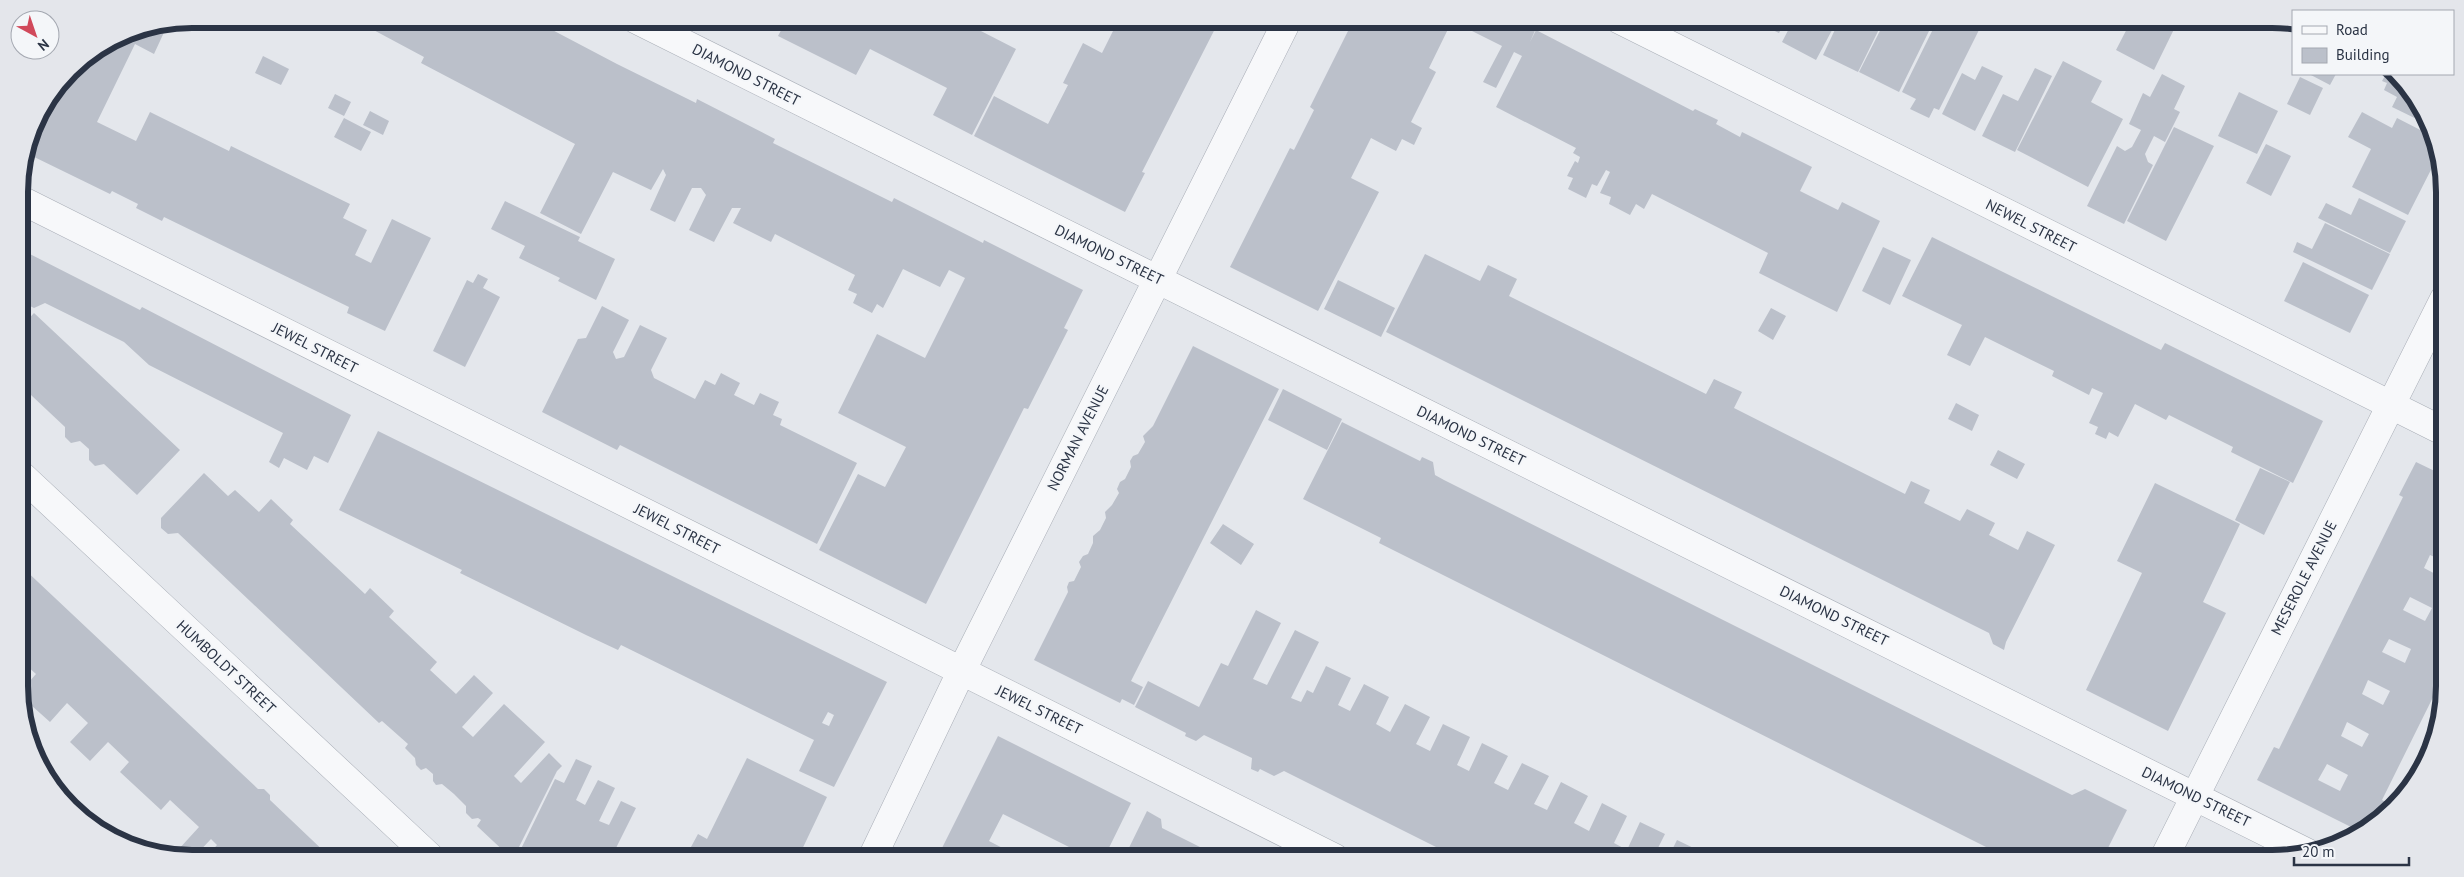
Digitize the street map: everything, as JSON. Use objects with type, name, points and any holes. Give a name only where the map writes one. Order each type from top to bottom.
[{"type":"street","name":"DIAMOND STREET","points":[[652,28],[2297,847]]},
{"type":"street","name":"NORMAN AVENUE","points":[[876,850],[961,672],[1284,28]]},
{"type":"street","name":"NEWEL STREET","points":[[1636,28],[2436,428]]},
{"type":"street","name":"JEWEL STREET","points":[[28,204],[1318,849]]},
{"type":"street","name":"MESEROLE AVENUE","points":[[2168,849],[2436,315]]},
{"type":"street","name":"HUMBOLDT STREET","points":[[28,482],[423,850]]},
{"type":"building","points":[[370,28],[549,28],[696,103],[697,99],[775,139],[773,143],[892,202],[894,198],[983,243],[984,240],[1083,290],[1064,328],[1068,330],[1028,409],[1024,408],[926,604],[819,550],[858,474],[885,487],[906,447],[838,413],[877,334],[925,358],[965,278],[949,270],[940,287],[903,269],[883,308],[877,304],[872,313],[853,303],[857,294],[848,290],[855,275],[775,234],[771,242],[733,223],[741,208],[732,208],[714,242],[689,230],[706,195],[701,188],[692,188],[675,222],[650,210],[666,175],[663,169],[651,190],[613,172],[581,234],[540,213],[575,144],[421,63],[424,57]]},
{"type":"building","points":[[782,28],[978,28],[1016,49],[972,135],[933,115],[947,88],[870,49],[856,75],[778,36]]},
{"type":"building","points":[[1114,28],[1215,28],[1142,172],[1145,173],[1125,212],[974,136],[994,96],[1048,124],[1068,85],[1063,83],[1083,43],[1102,53]]},
{"type":"building","points":[[1350,28],[1449,28],[1429,68],[1436,72],[1411,122],[1422,128],[1414,145],[1402,139],[1396,151],[1371,138],[1351,178],[1379,192],[1318,311],[1230,267],[1290,148],[1294,150],[1314,110],[1310,107]]},
{"type":"building","points":[[1466,28],[1536,28],[1530,42],[1536,30],[1693,111],[1695,109],[1718,120],[1716,124],[1740,137],[1742,132],[1812,167],[1800,191],[1838,210],[1842,202],[1880,221],[1837,312],[1759,273],[1768,253],[1652,194],[1644,209],[1636,204],[1630,215],[1609,204],[1611,197],[1600,193],[1610,172],[1606,170],[1597,186],[1592,184],[1586,198],[1568,189],[1573,178],[1567,176],[1575,161],[1578,163],[1580,157],[1573,153],[1576,148],[1496,107],[1522,56],[1514,52],[1496,88],[1483,82],[1502,46]]},
{"type":"building","points":[[1768,28],[1782,28],[1779,33]]},
{"type":"building","points":[[1789,28],[1833,28],[1816,60],[1782,42]]},
{"type":"building","points":[[1836,28],[1880,28],[1858,72],[1823,55]]},
{"type":"building","points":[[1881,28],[1930,29],[1899,92],[1859,72]]},
{"type":"building","points":[[1934,28],[1980,28],[1939,110],[1934,108],[1929,118],[1910,109],[1916,99],[1902,92]]},
{"type":"building","points":[[2127,28],[2175,28],[2154,70],[2116,50]]},
{"type":"building","points":[[165,30],[154,54],[135,44],[97,122],[136,141],[150,112],[229,151],[231,146],[350,204],[343,218],[367,230],[355,255],[371,263],[392,219],[431,238],[385,331],[347,313],[349,307],[164,217],[162,221],[136,208],[138,204],[112,191],[110,194],[32,156],[33,149],[44,119],[61,92],[84,68],[101,55],[129,40]]},
{"type":"building","points":[[263,56],[289,69],[281,85],[255,73]]},
{"type":"building","points":[[2063,61],[2102,81],[2091,102],[2123,119],[2088,187],[2017,150]]},
{"type":"building","points":[[1982,66],[2003,76],[1975,131],[1942,114],[1962,73],[1975,80]]},
{"type":"building","points":[[2035,68],[2052,76],[2015,152],[1982,136],[2003,94],[2018,101]]},
{"type":"building","points":[[2162,74],[2185,86],[2174,109],[2180,112],[2165,142],[2154,136],[2145,154],[2148,162],[2153,165],[2124,224],[2087,206],[2117,146],[2125,151],[2132,147],[2141,130],[2129,124],[2143,93],[2150,97]]},
{"type":"building","points":[[2311,75],[2335,75],[2330,85]]},
{"type":"building","points":[[2387,75],[2403,92],[2419,120],[2392,107],[2397,97],[2384,90],[2387,83],[2382,81]]},
{"type":"building","points":[[2300,77],[2323,88],[2310,115],[2287,104]]},
{"type":"building","points":[[2239,92],[2278,111],[2257,154],[2218,136]]},
{"type":"building","points":[[335,94],[351,102],[344,116],[328,108]]},
{"type":"building","points":[[370,111],[389,121],[383,135],[363,125]]},
{"type":"building","points":[[2362,112],[2392,128],[2397,118],[2425,132],[2434,164],[2408,215],[2352,187],[2371,149],[2348,137]]},
{"type":"building","points":[[344,118],[371,132],[361,151],[334,137]]},
{"type":"building","points":[[2174,127],[2214,146],[2166,241],[2127,221]]},
{"type":"building","points":[[2266,144],[2291,156],[2271,196],[2246,183]]},
{"type":"building","points":[[2359,198],[2406,221],[2390,253],[2318,218],[2326,203],[2351,215]]},
{"type":"building","points":[[505,201],[580,237],[578,241],[615,259],[596,300],[558,281],[560,278],[519,258],[525,246],[491,229]]},
{"type":"building","points":[[2325,223],[2390,254],[2372,290],[2293,252],[2297,242],[2312,249]]},
{"type":"building","points":[[1932,237],[2161,350],[2165,343],[2323,421],[2293,483],[2231,452],[2233,447],[2169,415],[2166,420],[2135,404],[2118,437],[2109,432],[2106,439],[2095,434],[2098,427],[2089,423],[2103,393],[2092,388],[2089,395],[2052,376],[2054,371],[1985,337],[1970,366],[1947,355],[1962,325],[1902,296]]},
{"type":"building","points":[[1883,247],[1911,260],[1890,305],[1862,291]]},
{"type":"building","points":[[28,253],[140,310],[142,307],[351,415],[328,463],[314,456],[307,470],[284,458],[279,468],[269,462],[283,433],[149,365],[124,342],[45,303],[34,308],[28,305]]},
{"type":"building","points":[[1425,254],[1480,281],[1488,265],[1517,279],[1509,296],[1706,394],[1714,379],[1742,392],[1734,408],[1905,494],[1911,481],[1930,490],[1924,503],[1960,521],[1967,509],[1995,523],[1989,535],[2018,550],[2027,531],[2055,545],[2006,642],[2004,650],[1993,644],[1989,633],[1386,332]]},
{"type":"building","points":[[2303,262],[2369,295],[2350,333],[2284,301]]},
{"type":"building","points":[[478,274],[488,279],[483,288],[500,297],[465,367],[433,351],[467,280],[473,283]]},
{"type":"building","points":[[1338,280],[1395,308],[1381,337],[1324,309]]},
{"type":"building","points":[[602,306],[629,320],[613,352],[616,359],[624,357],[640,325],[667,338],[651,370],[654,378],[695,399],[705,380],[715,385],[721,373],[740,383],[734,395],[754,405],[760,393],[779,402],[773,415],[782,419],[780,425],[857,463],[817,544],[620,445],[617,450],[542,412],[578,339],[586,338]]},
{"type":"building","points":[[1771,308],[1786,316],[1773,340],[1758,331]]},
{"type":"building","points":[[34,313],[180,450],[137,495],[104,464],[95,466],[89,460],[89,449],[80,441],[71,443],[65,437],[65,427],[31,395],[28,396],[28,319]]},
{"type":"building","points":[[1193,346],[1279,389],[1131,681],[1143,687],[1134,705],[1122,699],[1120,703],[1034,660],[1068,592],[1069,582],[1074,581],[1081,567],[1079,562],[1083,556],[1088,554],[1093,543],[1093,536],[1100,530],[1106,518],[1105,512],[1119,493],[1117,489],[1131,467],[1130,461],[1133,456],[1138,454],[1145,442],[1143,436],[1153,426]]},
{"type":"building","points":[[1283,389],[1342,419],[1327,450],[1268,420]]},
{"type":"building","points":[[1956,403],[1979,415],[1972,431],[1948,419]]},
{"type":"building","points":[[1342,422],[1420,461],[1422,457],[1433,462],[1435,475],[1444,480],[2072,795],[2085,789],[2127,810],[2107,849],[1990,849],[1379,543],[1381,538],[1303,499]]},
{"type":"building","points":[[378,431],[887,682],[834,787],[799,771],[814,740],[621,645],[618,650],[586,635],[460,573],[462,570],[339,510]],"holes":[[[828,712],[834,715],[829,726],[822,723]]]},
{"type":"building","points":[[1998,450],[2025,464],[2017,479],[1990,465]]},
{"type":"building","points":[[2416,462],[2436,472],[2436,558],[2430,555],[2424,568],[2436,574],[2436,692],[2382,800],[2387,802],[2372,816],[2353,828],[2257,780],[2274,747],[2279,749],[2403,497],[2399,495]],"holes":[[[2410,597],[2432,608],[2425,621],[2403,610]],[[2389,639],[2411,649],[2405,663],[2382,652]],[[2368,680],[2390,691],[2383,705],[2362,694]],[[2347,722],[2369,734],[2362,747],[2341,736]],[[2327,764],[2348,775],[2340,791],[2318,780]]]},
{"type":"building","points":[[2260,468],[2290,482],[2264,535],[2235,520]]},
{"type":"building","points":[[204,473],[228,496],[235,490],[259,512],[271,499],[293,520],[290,524],[365,594],[370,588],[394,611],[389,617],[437,662],[430,670],[456,694],[474,675],[493,693],[462,727],[473,737],[504,704],[545,742],[514,776],[521,783],[549,753],[562,766],[557,771],[518,850],[502,850],[477,826],[481,820],[478,818],[472,819],[466,813],[466,806],[454,794],[442,784],[436,785],[433,781],[433,774],[426,768],[421,770],[416,765],[415,758],[405,748],[408,744],[382,721],[379,723],[178,533],[168,534],[161,528],[161,518]]},
{"type":"building","points":[[2155,483],[2240,524],[2203,602],[2226,613],[2168,731],[2086,690],[2142,573],[2117,561]]},
{"type":"building","points":[[1223,524],[1254,544],[1241,565],[1210,543]]},
{"type":"building","points":[[28,573],[258,789],[264,789],[270,795],[270,800],[323,850],[213,850],[217,845],[211,839],[201,850],[179,849],[199,827],[170,800],[161,810],[120,772],[129,762],[108,742],[90,761],[70,742],[88,723],[67,703],[50,722],[29,703],[28,683],[36,674],[28,667]]},
{"type":"building","points":[[1256,610],[1281,623],[1253,679],[1267,685],[1295,630],[1319,642],[1291,698],[1301,702],[1307,690],[1313,693],[1326,666],[1351,678],[1338,705],[1350,711],[1364,684],[1389,697],[1376,724],[1390,732],[1405,704],[1430,717],[1416,744],[1430,751],[1443,724],[1470,737],[1457,765],[1469,771],[1482,743],[1508,756],[1494,783],[1508,790],[1522,763],[1549,776],[1534,804],[1547,810],[1561,782],[1588,796],[1574,823],[1589,831],[1602,803],[1627,816],[1614,843],[1626,849],[1441,849],[1284,771],[1274,776],[1260,769],[1258,772],[1251,769],[1252,758],[1204,735],[1196,741],[1185,736],[1186,733],[1135,707],[1148,681],[1199,707],[1221,663],[1228,666]]},
{"type":"building","points":[[998,736],[1131,803],[1108,850],[1074,850],[1003,814],[989,841],[1006,850],[941,850]]},
{"type":"building","points":[[747,758],[827,797],[802,850],[689,850],[698,834],[707,839]]},
{"type":"building","points":[[576,759],[592,766],[576,800],[585,805],[598,780],[615,788],[599,821],[609,825],[621,801],[636,808],[615,850],[521,850],[555,779],[564,783]]},
{"type":"building","points":[[1147,811],[1161,819],[1162,828],[1205,850],[1128,850]]},
{"type":"building","points":[[1640,822],[1665,834],[1657,849],[1627,849]]},
{"type":"building","points":[[1677,840],[1696,849],[1672,849]]}]
